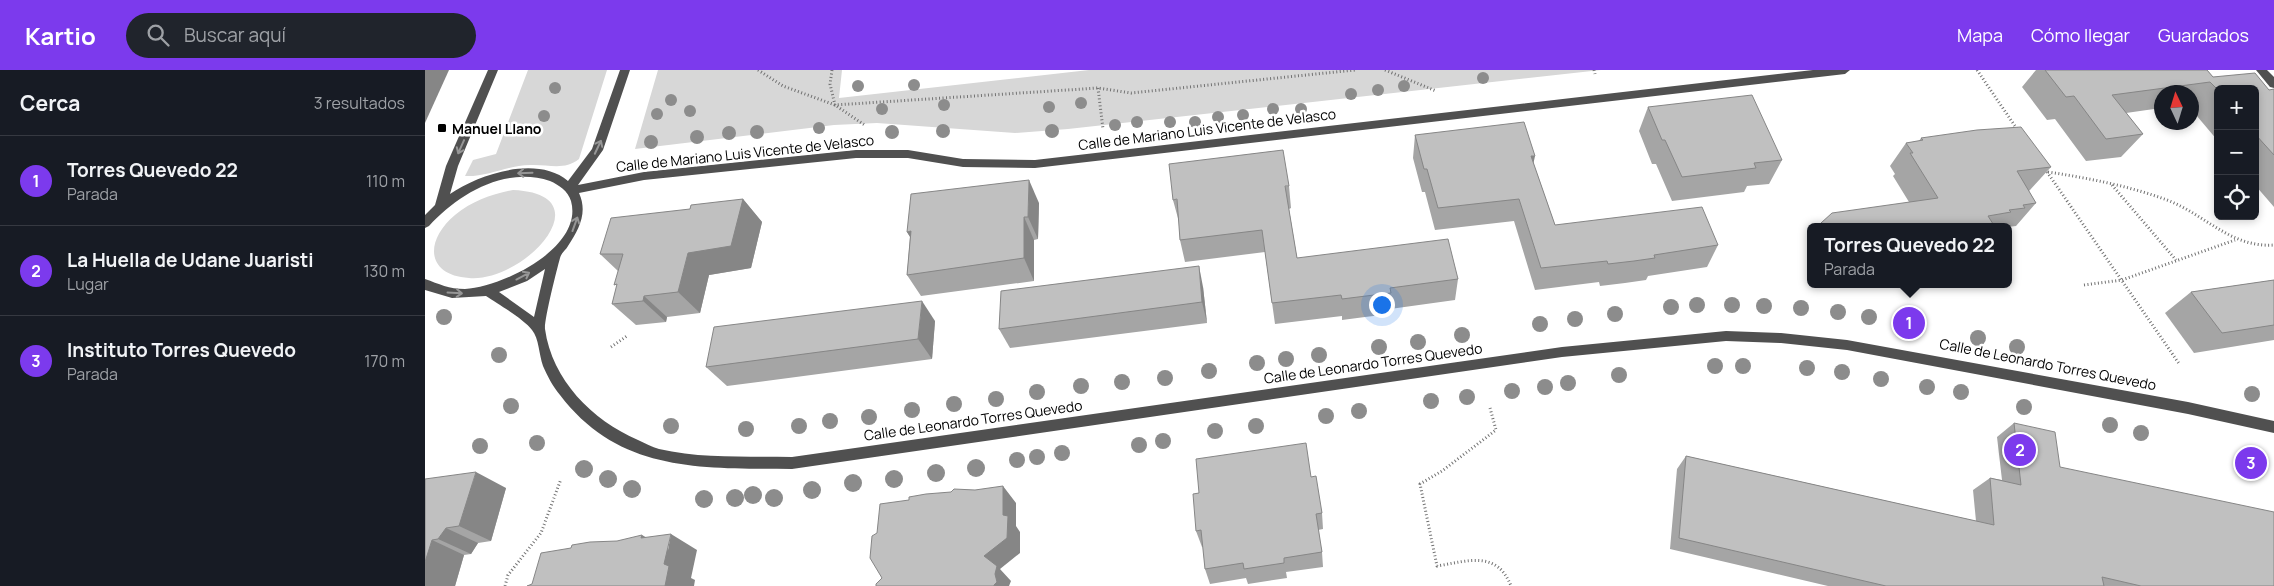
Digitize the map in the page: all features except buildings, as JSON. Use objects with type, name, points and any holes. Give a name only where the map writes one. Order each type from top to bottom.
[{"type":"street","points":[[440,208],[452,166],[493,70]]},
{"type":"street","points":[[572,188],[597,150],[625,70]]},
{"type":"street","name":"Calle de Mariano Luis Vicente de Velasco","points":[[572,188],[643,176],[856,154],[909,154],[963,163],[1035,164],[1845,70]]},
{"type":"street","points":[[2261,70],[2274,84]]},
{"type":"street","points":[[425,224],[440,208],[479,183],[517,173],[549,175],[561,180],[572,188],[577,200],[578,213],[571,233],[555,253],[518,279],[487,290],[465,294],[435,290],[425,284]]},
{"type":"street","name":"Calle de Leonardo Torres Quevedo","points":[[555,253],[538,327],[549,365],[564,391],[594,423],[616,437],[657,455],[707,462],[792,463],[1562,352],[1726,336],[1781,338],[1875,349],[2188,408],[2274,427]]},
{"type":"street","points":[[487,290],[538,327]]},
{"type":"path","points":[[758,70],[783,86],[835,105],[866,126]]},
{"type":"path","points":[[832,70],[830,84],[835,105]]},
{"type":"path","points":[[835,105],[1098,88],[1131,93],[1355,70]]},
{"type":"path","points":[[1385,70],[1436,91]]},
{"type":"path","points":[[1977,70],[2020,133]]},
{"type":"path","points":[[1098,88],[1103,129]]},
{"type":"path","points":[[2042,164],[2180,365]]},
{"type":"path","points":[[2047,172],[2112,185],[2166,200],[2195,213],[2236,240],[2260,246],[2274,245]]},
{"type":"path","points":[[2112,185],[2177,260]]},
{"type":"path","points":[[2084,285],[2122,280],[2236,240]]},
{"type":"path","points":[[611,347],[627,336]]},
{"type":"path","points":[[1490,408],[1496,430],[1420,484],[1437,566],[1482,560],[1501,568],[1509,576],[1511,586]]},
{"type":"path","points":[[505,586],[508,575],[541,533],[561,479]]},
{"type":"shaded area","points":[[528,70],[607,70],[579,159],[562,166],[522,166],[482,175],[465,176],[473,160],[496,154]]},
{"type":"shaded area","points":[[658,70],[842,70],[839,98],[1089,70],[1601,70],[1068,129],[1015,133],[877,123],[834,125],[635,149]]},
{"type":"shaded area","points":[[513,190],[540,195],[553,206],[554,221],[547,237],[532,253],[512,267],[490,276],[469,278],[444,270],[437,263],[434,255],[438,235],[445,225],[455,215],[475,202]]},
{"type":"place","name":"Manuel Llano","points":[[442,128]]},
{"type":"place","name":"Torres Quevedo 22","points":[[1909,323]]},
{"type":"place","name":"La Huella de Udane Juaristi","points":[[2020,450]]},
{"type":"place","name":"Instituto Torres Quevedo","points":[[2251,463]]}]
